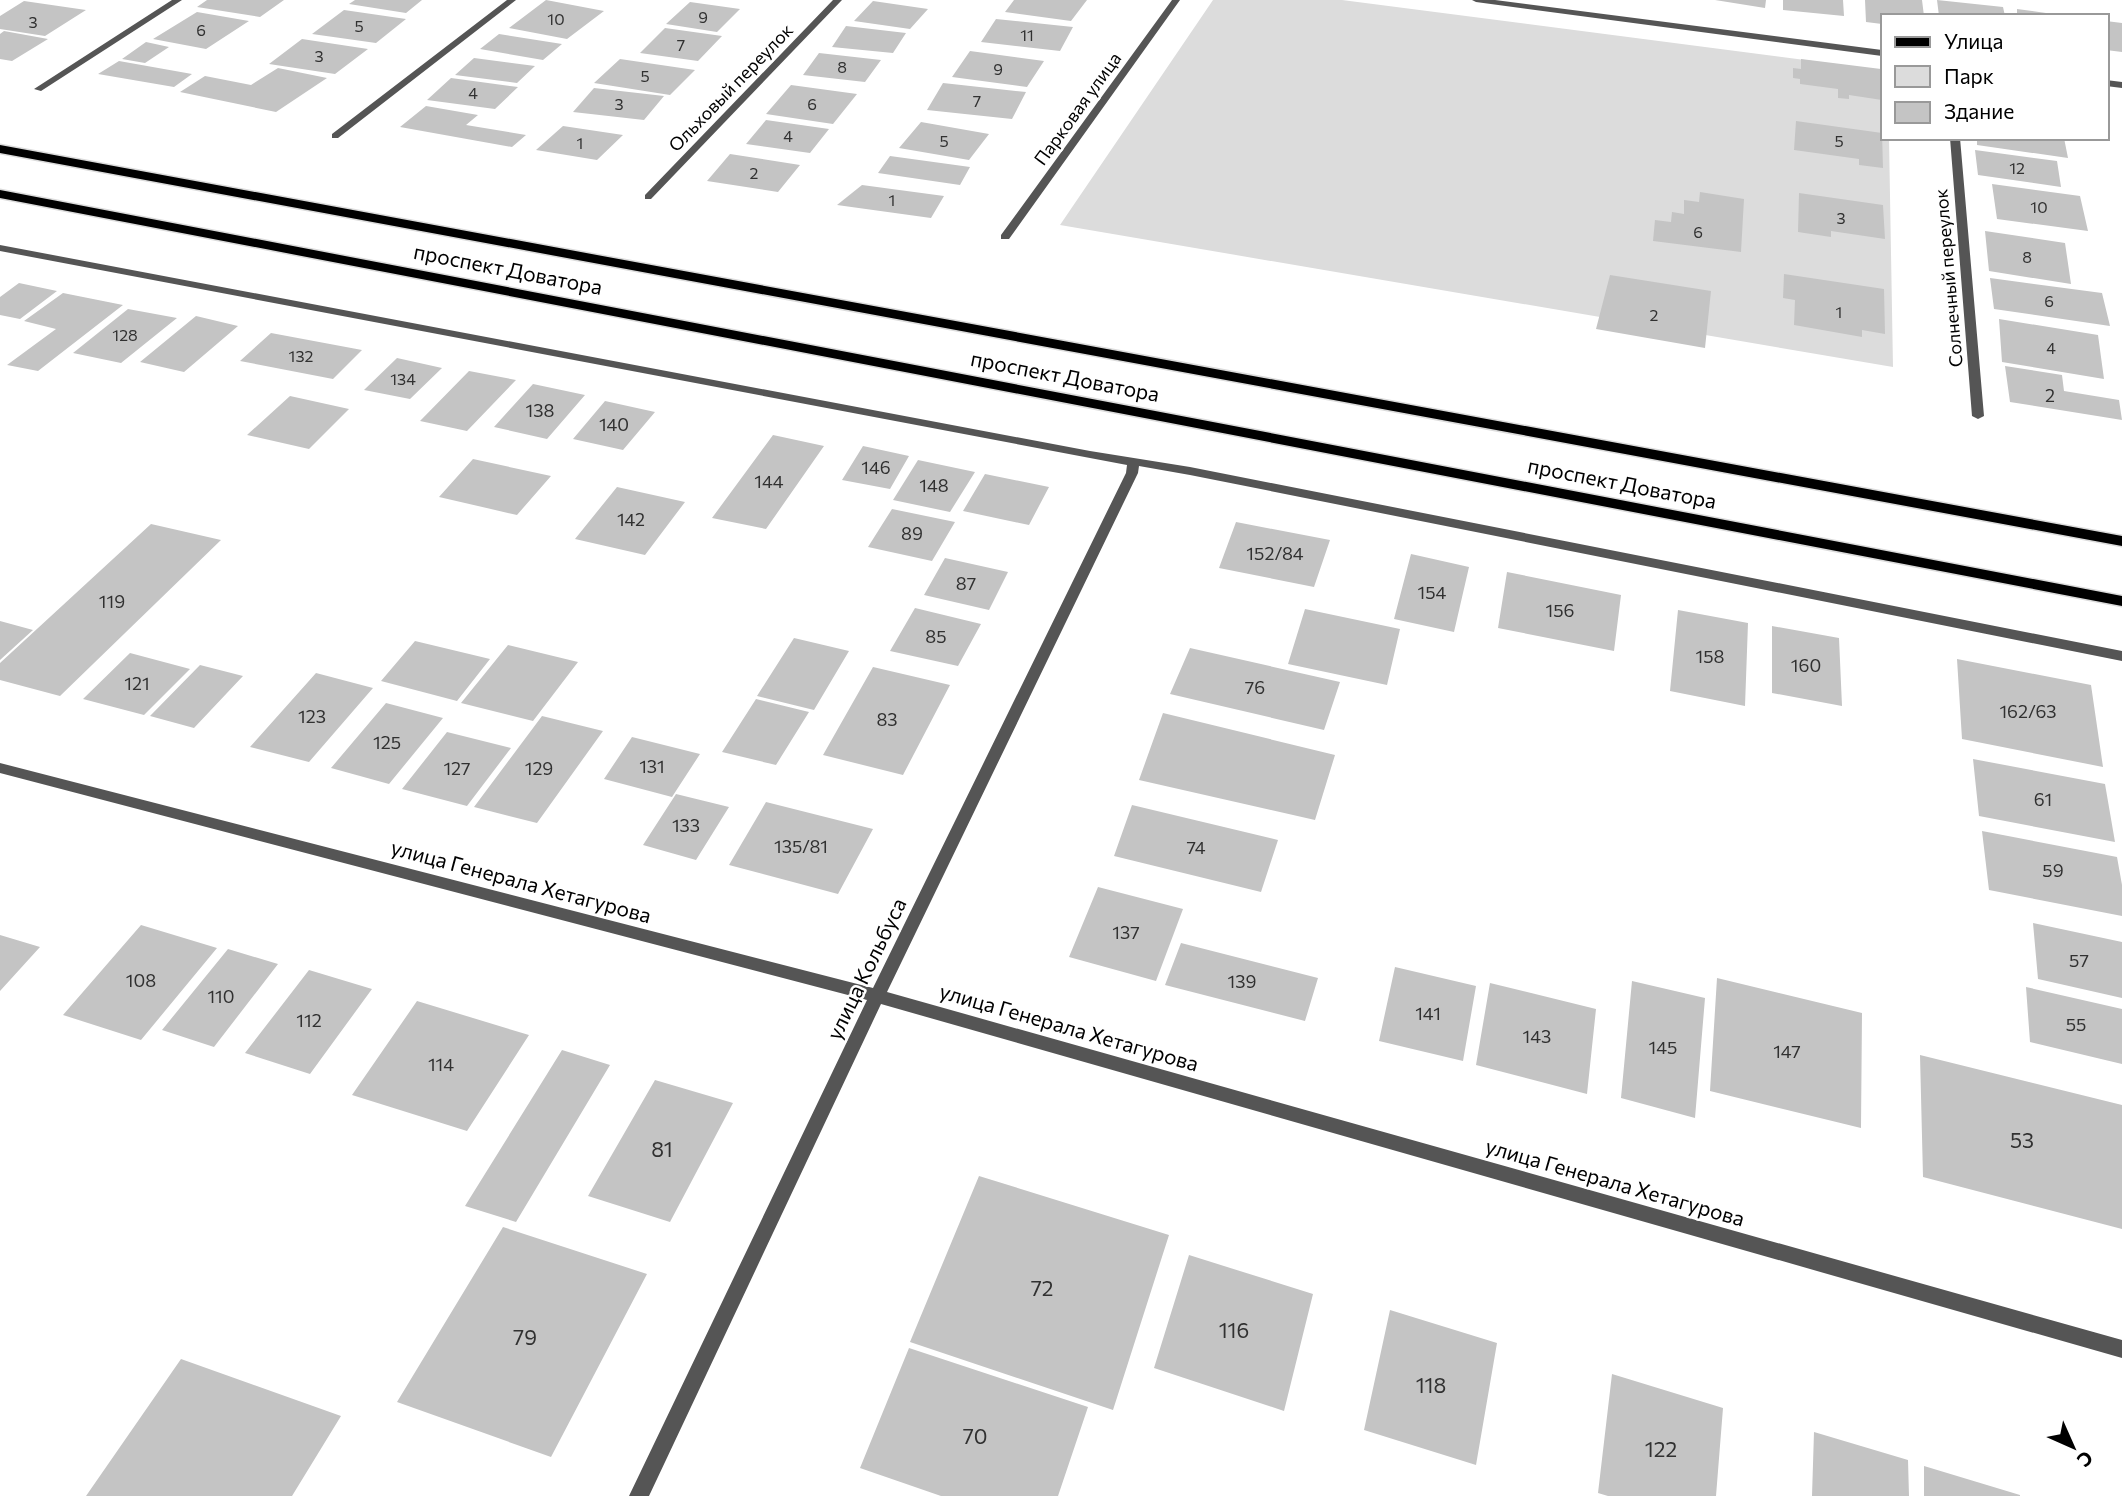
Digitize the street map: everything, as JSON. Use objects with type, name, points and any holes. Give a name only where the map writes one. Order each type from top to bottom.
[{"type":"main road","name":"проспект Доватора","points":[[0,149],[2122,541]]},
{"type":"main road","name":"проспект Доватора","points":[[0,194],[2122,601]]},
{"type":"street","points":[[38,89],[178,0]]},
{"type":"street","points":[[335,136],[512,0]]},
{"type":"street","name":"Ольховый переулок","points":[[648,197],[838,0]]},
{"type":"street","name":"Парковая улица","points":[[1005,237],[1176,0]]},
{"type":"street","points":[[1476,0],[1881,53]]},
{"type":"street","name":"Солнечный переулок","points":[[1955,140],[1978,416]]},
{"type":"street","points":[[0,248],[1190,471],[2122,656]]},
{"type":"street","name":"улица Кольбуса","points":[[639,1496],[877,996],[1132,473],[1133,462]]},
{"type":"street","name":"улица Генерала Хетагурова","points":[[0,768],[877,996],[2122,1349]]},
{"type":"green space","points":[[1213,0],[1342,0],[1881,70],[1881,140],[1889,140],[1893,367],[1060,225]]},
{"type":"building","points":[[207,0],[284,0],[260,17],[197,7]]},
{"type":"building","points":[[355,0],[422,0],[406,13],[349,4]]},
{"type":"building","points":[[546,0],[604,11],[567,39],[509,28]]},
{"type":"building","points":[[1014,0],[1087,0],[1071,21],[1005,12]]},
{"type":"building","points":[[1715,0],[1766,0],[1765,8]]},
{"type":"building","points":[[1783,0],[1843,0],[1844,16],[1783,10]]},
{"type":"building","points":[[1865,0],[1922,0],[1924,14],[1881,14],[1881,24],[1866,22]]},
{"type":"building","points":[[1937,0],[2003,7],[2005,14],[1939,14]]},
{"type":"building","points":[[24,1],[86,10],[45,36],[0,29],[0,16]]},
{"type":"building","points":[[873,1],[928,9],[910,29],[854,21]]},
{"type":"building","points":[[690,2],[740,9],[717,32],[666,24]]},
{"type":"building","points":[[2017,9],[2053,14],[2017,14]]},
{"type":"building","points":[[344,10],[406,19],[376,43],[312,34]]},
{"type":"building","points":[[197,12],[249,21],[206,49],[153,39]]},
{"type":"building","points":[[996,19],[1073,27],[1060,51],[981,42]]},
{"type":"building","points":[[2108,21],[2122,23],[2122,52],[2108,50]]},
{"type":"building","points":[[846,26],[906,33],[893,53],[832,47]]},
{"type":"building","points":[[665,28],[722,36],[698,61],[640,53]]},
{"type":"building","points":[[4,31],[48,39],[12,61],[0,59],[0,34]]},
{"type":"building","points":[[499,34],[562,44],[543,60],[480,49]]},
{"type":"building","points":[[302,39],[368,49],[335,74],[269,64]]},
{"type":"building","points":[[146,42],[169,47],[145,63],[122,59]]},
{"type":"building","points":[[970,51],[1044,61],[1027,87],[952,77]]},
{"type":"building","points":[[819,53],[881,60],[865,82],[803,75]]},
{"type":"building","points":[[474,58],[535,66],[517,83],[455,75]]},
{"type":"building","points":[[620,59],[695,70],[670,95],[594,83]]},
{"type":"building","points":[[1801,59],[1881,69],[1881,100],[1849,95],[1849,99],[1838,98],[1838,89],[1800,84],[1800,79],[1793,78],[1793,68],[1801,69]]},
{"type":"building","points":[[119,61],[192,74],[174,87],[98,74]]},
{"type":"building","points":[[278,68],[327,78],[276,112],[180,92],[205,76],[251,85]]},
{"type":"building","points":[[451,78],[518,87],[495,109],[427,100]]},
{"type":"building","points":[[943,83],[1026,92],[1012,119],[927,110]]},
{"type":"building","points":[[791,85],[857,94],[833,124],[766,114]]},
{"type":"building","points":[[594,88],[664,96],[644,120],[573,112]]},
{"type":"building","points":[[426,106],[478,115],[466,125],[526,135],[512,147],[400,127]]},
{"type":"building","points":[[766,120],[829,129],[810,153],[746,144]]},
{"type":"building","points":[[1796,121],[1881,133],[1883,168],[1859,165],[1859,159],[1794,150]]},
{"type":"building","points":[[921,122],[989,134],[969,160],[899,148]]},
{"type":"building","points":[[563,126],[623,135],[597,160],[536,150]]},
{"type":"building","points":[[1977,140],[2064,140],[2068,158],[1977,145]]},
{"type":"building","points":[[1975,150],[2057,161],[2061,187],[1978,175]]},
{"type":"building","points":[[730,154],[800,165],[778,192],[707,181]]},
{"type":"building","points":[[890,156],[970,167],[960,185],[878,173]]},
{"type":"building","points":[[1992,184],[2080,196],[2088,231],[1997,219]]},
{"type":"building","points":[[862,185],[944,196],[931,218],[837,205]]},
{"type":"building","points":[[1700,192],[1744,199],[1741,252],[1653,241],[1655,220],[1671,222],[1672,212],[1684,214],[1684,200],[1699,202]]},
{"type":"building","points":[[1799,193],[1883,205],[1885,239],[1831,231],[1831,237],[1798,232]]},
{"type":"building","points":[[1985,231],[2065,243],[2071,284],[1989,271]]},
{"type":"building","points":[[1784,274],[1884,289],[1885,334],[1862,330],[1862,337],[1794,325],[1795,300],[1783,298]]},
{"type":"building","points":[[1610,275],[1711,291],[1705,348],[1596,329]]},
{"type":"building","points":[[1990,278],[2102,293],[2110,326],[1994,309]]},
{"type":"building","points":[[19,283],[57,291],[20,319],[0,315],[0,297]]},
{"type":"building","points":[[63,293],[123,305],[38,371],[7,365],[56,329],[24,321]]},
{"type":"building","points":[[128,309],[177,318],[121,363],[73,353]]},
{"type":"building","points":[[196,316],[238,326],[184,372],[140,362]]},
{"type":"building","points":[[1999,319],[2098,335],[2104,379],[2002,362]]},
{"type":"building","points":[[271,333],[362,350],[333,379],[240,361]]},
{"type":"building","points":[[397,358],[442,368],[410,399],[364,390]]},
{"type":"building","points":[[2005,366],[2062,375],[2064,391],[2119,400],[2122,420],[2010,402]]},
{"type":"building","points":[[469,371],[516,380],[467,431],[420,421]]},
{"type":"building","points":[[533,384],[585,395],[547,439],[494,427]]},
{"type":"building","points":[[290,396],[349,409],[309,449],[247,435]]},
{"type":"building","points":[[605,401],[655,412],[623,450],[573,439]]},
{"type":"building","points":[[773,435],[824,446],[766,529],[712,518]]},
{"type":"building","points":[[863,446],[909,456],[890,489],[842,480]]},
{"type":"building","points":[[473,459],[551,476],[517,515],[439,497]]},
{"type":"building","points":[[918,460],[975,472],[950,512],[893,500]]},
{"type":"building","points":[[985,474],[1049,487],[1029,525],[963,511]]},
{"type":"building","points":[[617,487],[685,502],[645,555],[575,539]]},
{"type":"building","points":[[892,509],[955,522],[932,561],[868,547]]},
{"type":"building","points":[[1236,522],[1330,540],[1314,587],[1219,568]]},
{"type":"building","points":[[151,524],[221,540],[60,696],[0,680],[0,663]]},
{"type":"building","points":[[1411,554],[1469,567],[1454,632],[1394,619]]},
{"type":"building","points":[[945,558],[1008,572],[989,610],[924,595]]},
{"type":"building","points":[[1507,572],[1621,595],[1614,651],[1498,628]]},
{"type":"building","points":[[915,608],[981,624],[958,666],[890,651]]},
{"type":"building","points":[[1305,609],[1400,629],[1387,685],[1288,664]]},
{"type":"building","points":[[1678,610],[1748,623],[1745,706],[1670,691]]},
{"type":"building","points":[[0,621],[33,630],[0,660]]},
{"type":"building","points":[[1772,626],[1839,638],[1842,706],[1772,693]]},
{"type":"building","points":[[794,638],[849,651],[814,710],[757,696]]},
{"type":"building","points":[[415,641],[490,659],[457,701],[381,681]]},
{"type":"building","points":[[508,645],[578,662],[533,721],[461,703]]},
{"type":"building","points":[[1190,648],[1340,682],[1324,730],[1170,694]]},
{"type":"building","points":[[130,653],[190,669],[144,715],[83,699]]},
{"type":"building","points":[[1957,659],[2091,685],[2103,767],[1962,739]]},
{"type":"building","points":[[200,665],[243,676],[194,728],[150,716]]},
{"type":"building","points":[[873,667],[950,685],[903,775],[823,755]]},
{"type":"building","points":[[316,673],[373,688],[309,762],[250,747]]},
{"type":"building","points":[[756,699],[809,712],[776,765],[722,752]]},
{"type":"building","points":[[386,703],[443,718],[389,784],[331,768]]},
{"type":"building","points":[[1163,713],[1335,755],[1315,820],[1139,780]]},
{"type":"building","points":[[542,716],[603,731],[537,823],[474,807]]},
{"type":"building","points":[[447,732],[511,748],[467,806],[402,789]]},
{"type":"building","points":[[632,737],[700,754],[672,797],[604,779]]},
{"type":"building","points":[[1973,759],[2105,784],[2115,842],[1979,816]]},
{"type":"building","points":[[676,794],[729,807],[696,860],[643,845]]},
{"type":"building","points":[[766,802],[873,829],[838,894],[729,865]]},
{"type":"building","points":[[1132,805],[1278,840],[1261,892],[1114,856]]},
{"type":"building","points":[[1982,831],[2117,857],[2122,885],[2122,916],[1989,890]]},
{"type":"building","points":[[1098,887],[1183,909],[1156,981],[1069,957]]},
{"type":"building","points":[[2033,923],[2122,942],[2122,998],[2038,979]]},
{"type":"building","points":[[141,925],[217,948],[141,1040],[63,1015]]},
{"type":"building","points":[[0,935],[40,947],[0,991]]},
{"type":"building","points":[[1181,943],[1318,978],[1305,1021],[1165,985]]},
{"type":"building","points":[[228,949],[278,964],[214,1047],[162,1030]]},
{"type":"building","points":[[1395,967],[1476,986],[1463,1061],[1379,1041]]},
{"type":"building","points":[[309,970],[372,989],[310,1074],[245,1053]]},
{"type":"building","points":[[1717,978],[1862,1013],[1861,1128],[1710,1091]]},
{"type":"building","points":[[1632,981],[1705,998],[1695,1118],[1621,1098]]},
{"type":"building","points":[[1490,983],[1596,1009],[1587,1094],[1476,1065]]},
{"type":"building","points":[[2026,987],[2122,1009],[2122,1064],[2030,1042]]},
{"type":"building","points":[[417,1001],[529,1035],[467,1131],[352,1095]]},
{"type":"building","points":[[562,1050],[610,1065],[516,1222],[465,1206]]},
{"type":"building","points":[[1920,1055],[2122,1105],[2122,1229],[1923,1177]]},
{"type":"building","points":[[655,1080],[733,1103],[670,1222],[588,1196]]},
{"type":"building","points":[[979,1176],[1169,1235],[1113,1410],[910,1342]]},
{"type":"building","points":[[503,1227],[647,1274],[551,1457],[397,1402]]},
{"type":"building","points":[[1189,1255],[1313,1294],[1284,1411],[1154,1368]]},
{"type":"building","points":[[1390,1310],[1497,1343],[1476,1465],[1364,1430]]},
{"type":"building","points":[[909,1348],[1088,1407],[1058,1496],[941,1496],[860,1468]]},
{"type":"building","points":[[181,1359],[341,1416],[292,1496],[86,1496]]},
{"type":"building","points":[[1612,1374],[1723,1408],[1716,1496],[1608,1496],[1598,1493]]},
{"type":"building","points":[[1814,1432],[1908,1460],[1909,1496],[1812,1496]]},
{"type":"building","points":[[1924,1466],[2020,1495],[2020,1496],[1924,1496]]}]
